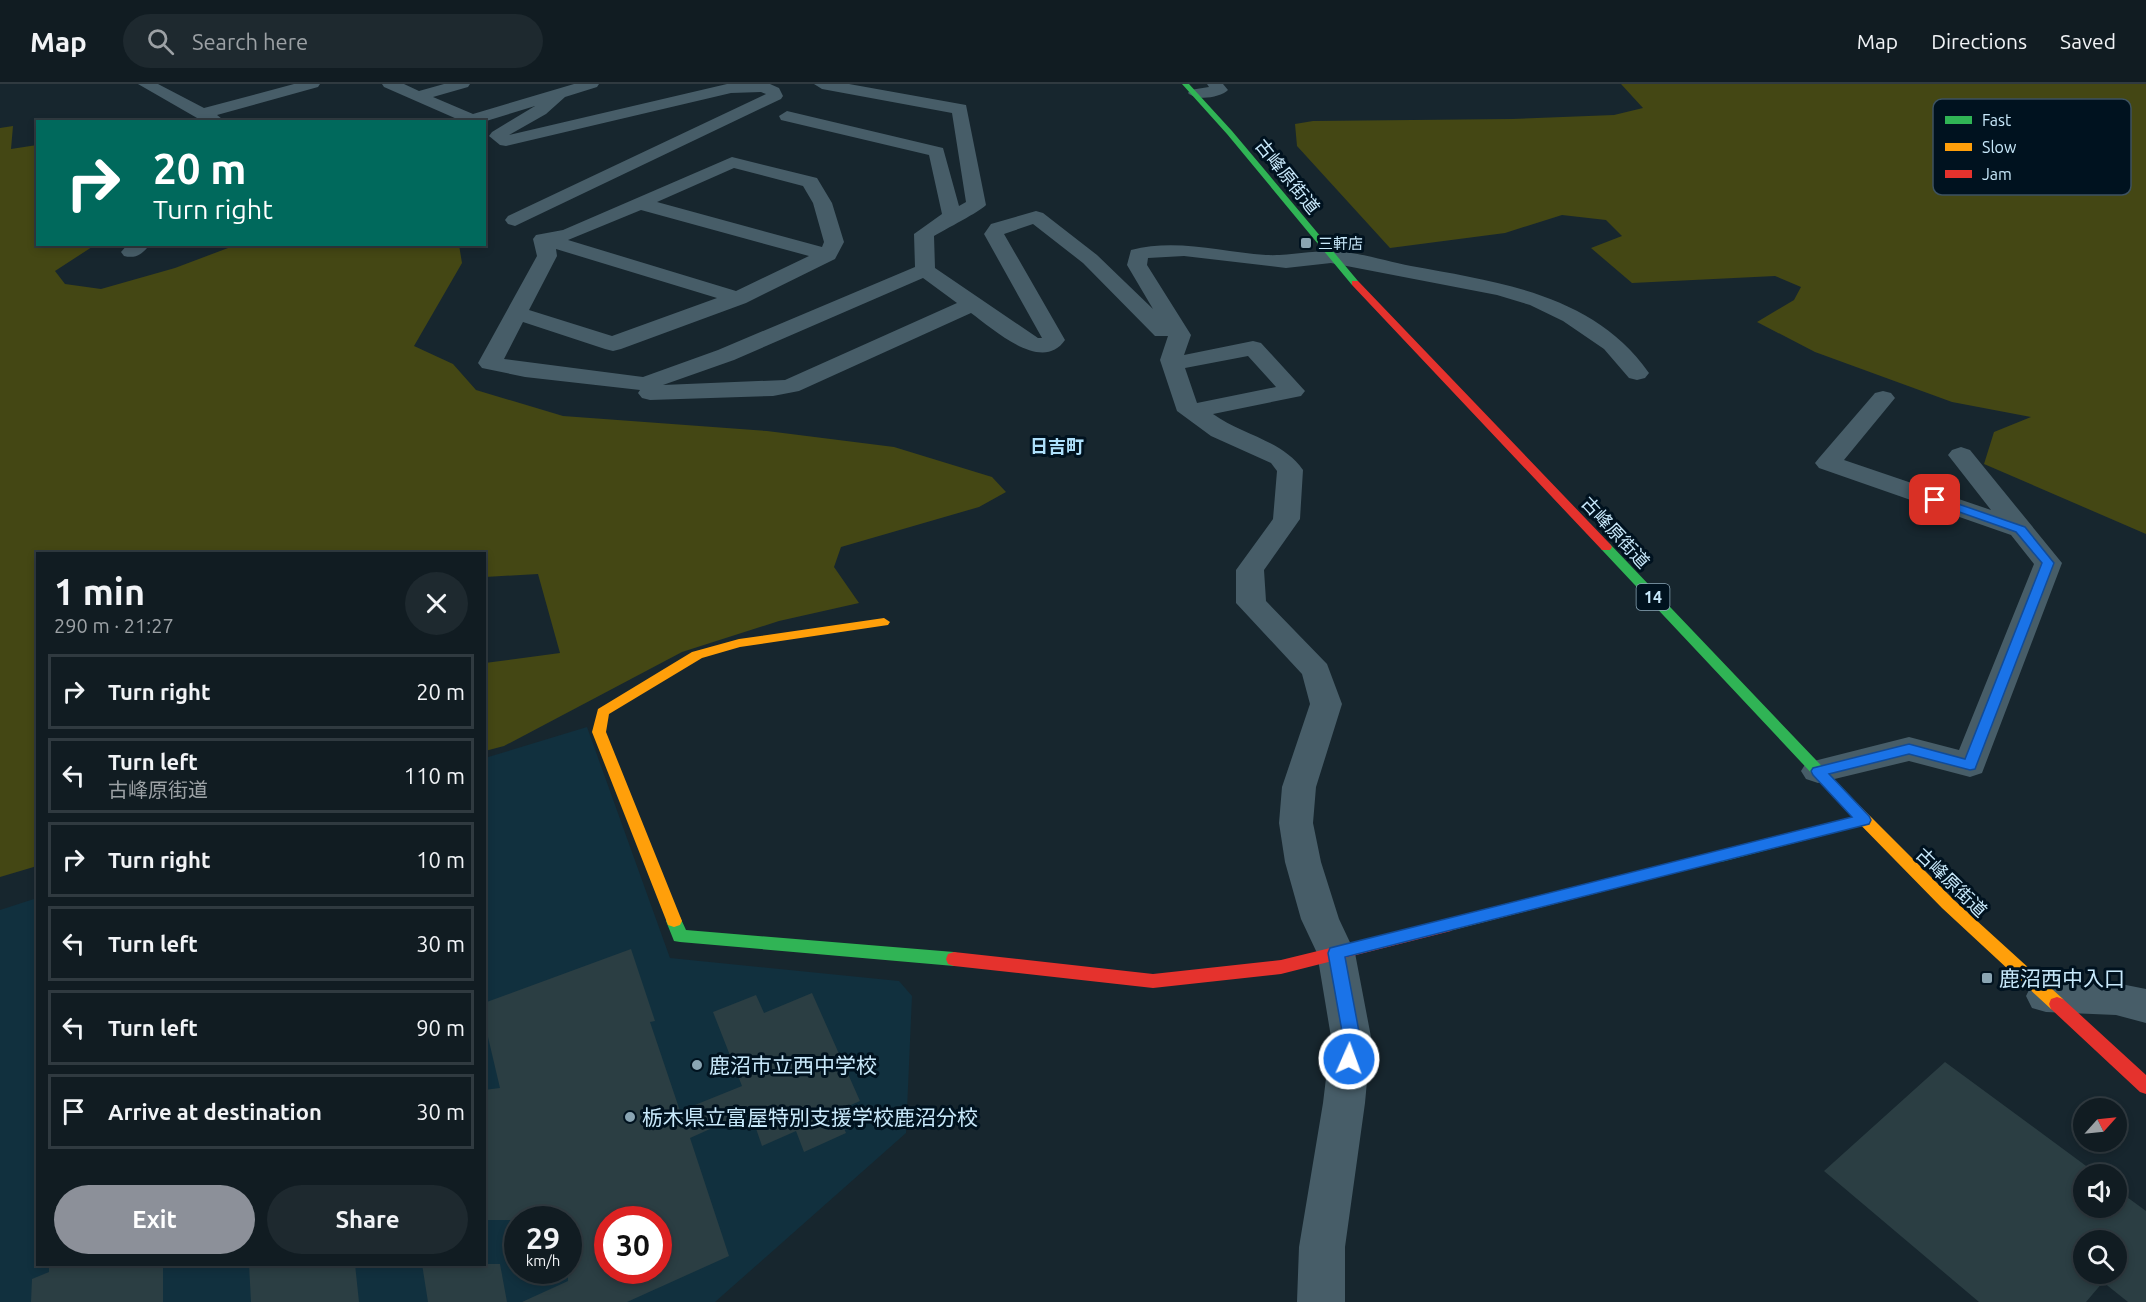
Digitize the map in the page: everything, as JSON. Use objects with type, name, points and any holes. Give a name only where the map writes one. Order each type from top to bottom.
[{"type":"main road","name":"古峰原街道","points":[[1190,89],[1331,257],[1864,820],[1948,904],[2146,1086]]},
{"type":"main road","points":[[884,622],[739,643],[697,655],[603,712],[599,732],[680,936],[925,956],[1153,981],[1281,967],[1864,820]]},
{"type":"street","points":[[146,84],[210,118],[312,84]]},
{"type":"street","points":[[390,84],[467,120],[591,84]]},
{"type":"street","points":[[418,96],[462,84]]},
{"type":"street","points":[[822,84],[960,109],[976,205],[952,216],[924,234],[925,270]]},
{"type":"street","points":[[1190,89],[1220,90],[1215,84]]},
{"type":"street","points":[[560,93],[540,110],[501,132],[498,136],[506,141],[520,139],[573,124],[730,88],[751,85],[773,91],[775,96],[515,220],[544,240],[738,298]]},
{"type":"street","points":[[787,116],[937,152],[952,216]]},
{"type":"street","points":[[517,313],[613,344],[738,298],[828,255],[834,242],[816,188],[810,182],[732,162],[570,234],[544,240]]},
{"type":"street","points":[[638,203],[828,255]]},
{"type":"street","points":[[925,270],[1016,335],[1034,345],[1046,345],[1054,340],[994,234],[998,228],[1036,217],[1090,259],[1174,354],[1186,406],[1220,431],[1280,458],[1290,470],[1286,519],[1250,570],[1251,603],[1316,671],[1326,704],[1299,787],[1296,823],[1303,862],[1317,910],[1336,953],[1351,1037],[1344,1103],[1322,1246],[1321,1302]]},
{"type":"street","points":[[544,240],[547,256],[490,363],[645,384],[726,355],[925,270]]},
{"type":"street","points":[[1174,354],[1180,335],[1137,265],[1138,254],[1151,251],[1184,250],[1286,262],[1331,257],[1437,276],[1538,300],[1571,316],[1612,344],[1637,373]]},
{"type":"street","points":[[537,371],[551,382],[639,393],[773,389],[791,386],[972,304]]},
{"type":"street","points":[[1174,354],[1253,348],[1293,391],[1193,411]]},
{"type":"street","points":[[1883,398],[1828,463],[2020,529]]},
{"type":"street","points":[[1818,771],[1909,749],[1970,765],[2048,563],[1960,455]]},
{"type":"street","points":[[2046,996],[2116,999],[2146,1006]]},
{"type":"shaded area","name":"鹿沼市立西中学校","points":[[587,727],[670,958],[899,981],[912,996],[906,1133],[715,1302],[0,1302],[0,910],[36,898],[36,1266],[486,1266],[486,758]]},
{"type":"green space","points":[[1621,84],[2146,84],[2146,534],[1984,464],[1994,432],[2031,417],[1952,402],[1815,352],[1757,322],[1794,300],[1801,287],[1775,276],[1632,283],[1591,248],[1622,236],[1606,220],[1562,215],[1505,233],[1390,248],[1297,146],[1295,124],[1313,121],[1512,119],[1614,115],[1643,108]]},
{"type":"green space","points":[[13,126],[11,149],[36,145],[36,246],[93,246],[55,271],[65,284],[101,289],[175,268],[233,246],[459,246],[462,263],[414,346],[453,364],[476,390],[563,416],[767,431],[894,447],[992,477],[1006,492],[979,507],[841,547],[834,567],[859,603],[779,621],[682,652],[504,746],[486,751],[486,663],[560,653],[538,574],[486,577],[486,552],[36,552],[36,866],[0,877],[0,128]]},
{"type":"building","points":[[631,949],[655,1021],[650,1022],[680,1111],[742,1086],[713,1012],[756,995],[764,1013],[812,993],[860,1101],[837,1111],[846,1133],[804,1152],[796,1131],[762,1146],[750,1111],[690,1138],[729,1256],[672,1282],[672,1206],[594,1206],[594,1284],[667,1284],[627,1302],[522,1302],[561,1284],[582,1284],[582,1206],[504,1206],[504,1220],[486,1220],[486,1090],[500,1088],[486,1028],[486,1002]]},
{"type":"building","points":[[1945,1062],[2083,1164],[2073,1164],[2073,1218],[2127,1218],[2127,1197],[2146,1211],[2146,1302],[2128,1302],[2106,1284],[2127,1284],[2127,1230],[2073,1230],[2073,1284],[2101,1284],[2086,1302],[1979,1302],[1824,1171]]},
{"type":"building","points":[[500,1264],[507,1302],[428,1302],[422,1266]]},
{"type":"building","points":[[49,1266],[163,1266],[163,1302],[31,1302],[32,1279],[49,1272]]},
{"type":"building","points":[[249,1266],[355,1266],[359,1302],[251,1302]]},
{"type":"traffic: fast","points":[[1185,84],[1229,132],[1355,283]]},
{"type":"traffic: fast","points":[[1606,547],[1852,807]]},
{"type":"traffic: fast","points":[[1721,856],[1864,820]]},
{"type":"traffic: fast","points":[[674,921],[680,936],[954,959]]},
{"type":"traffic: slow","points":[[674,921],[599,732],[603,712],[697,655],[739,643],[884,622]]},
{"type":"traffic: slow","points":[[1852,807],[1948,904],[2057,1004]]},
{"type":"traffic: slow","points":[[1445,926],[1721,856]]},
{"type":"traffic: jam","points":[[1355,283],[1606,547]]},
{"type":"traffic: jam","points":[[954,959],[1153,981],[1281,967],[1445,926]]},
{"type":"traffic: jam","points":[[2057,1004],[2146,1086]]},
{"type":"place","name":"三軒店","points":[[1306,243]]},
{"type":"place","name":"鹿沼西中入口","points":[[1987,978]]},
{"type":"place","name":"鹿沼市立西中学校","points":[[697,1065]]},
{"type":"place","name":"栃木県立富屋特別支援学校鹿沼分校","points":[[630,1117]]},
{"type":"district","name":"日吉町","points":[[1057,446]]},
{"type":"route","points":[[1349,1059],[1351,1037],[1336,953],[1864,820],[1818,771],[1909,749],[1970,765],[2048,563],[2020,529],[1935,500]]}]
